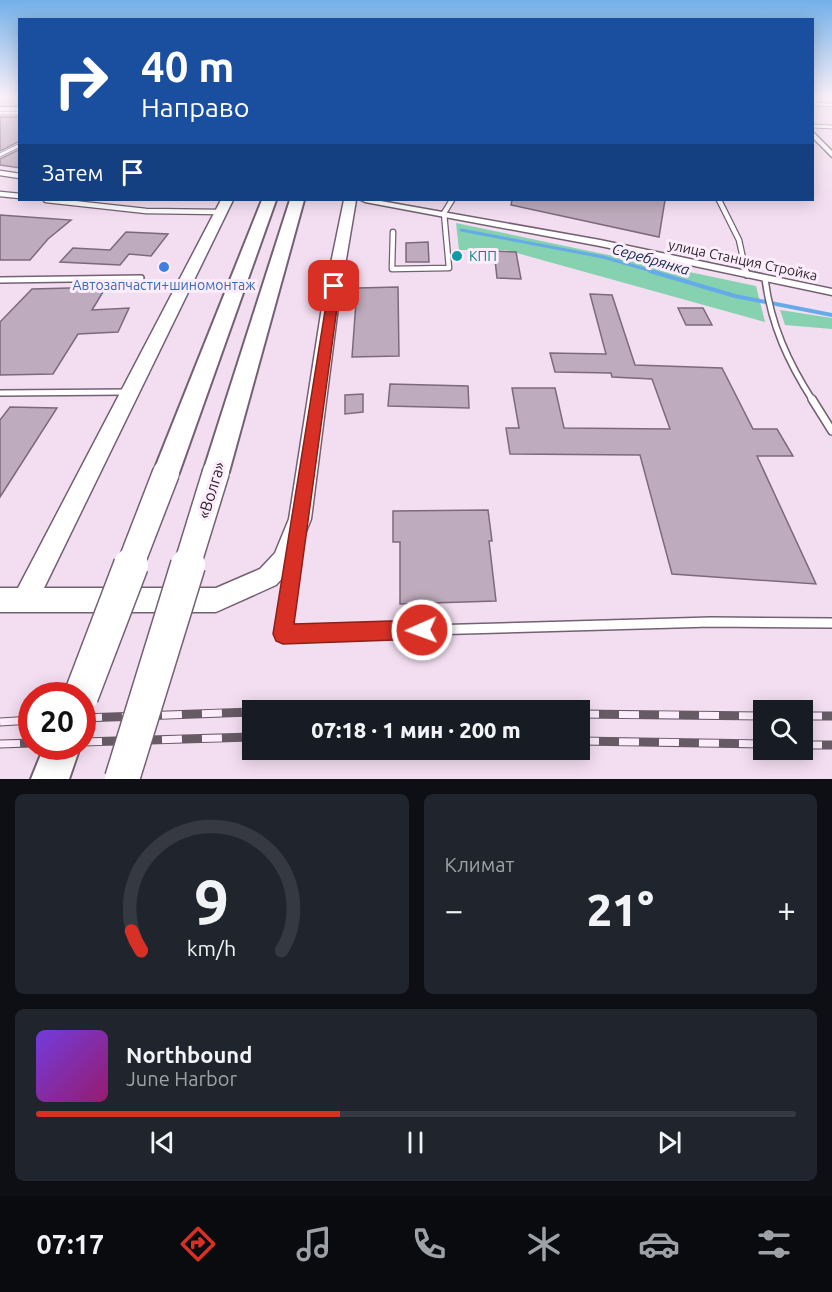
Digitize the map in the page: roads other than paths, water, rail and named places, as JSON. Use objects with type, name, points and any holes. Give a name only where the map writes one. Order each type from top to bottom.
[{"type":"highway","points":[[86,682],[269,201]]},
{"type":"highway","name":"«Волга»","points":[[122,779],[297,201]]},
{"type":"highway","points":[[50,779],[57,760]]},
{"type":"street","points":[[814,135],[832,155]]},
{"type":"street","points":[[224,206],[131,392],[12,600],[216,600],[268,577],[283,561],[300,519],[330,307],[350,201]]},
{"type":"street","name":"улица Станция Стройка","points":[[371,201],[444,213],[832,292]]},
{"type":"lane","points":[[0,155],[18,146]]},
{"type":"lane","points":[[0,173],[18,176]]},
{"type":"lane","points":[[0,194],[18,196]]},
{"type":"lane","points":[[55,201],[146,211],[224,206]]},
{"type":"lane","points":[[393,232],[392,269],[449,268],[444,213],[451,201]]},
{"type":"lane","points":[[720,201],[739,240],[747,275]]},
{"type":"lane","points":[[0,280],[141,278]]},
{"type":"lane","points":[[765,279],[769,309],[792,369],[832,431]]},
{"type":"lane","points":[[0,393],[131,392]]},
{"type":"lane","points":[[300,519],[283,634],[711,622],[832,623]]},
{"type":"waterway","name":"Серебрянка","points":[[461,230],[603,257],[655,272]]},
{"type":"waterway","name":"Серебрянка","points":[[650,271],[735,296],[832,315]]},
{"type":"railway","points":[[96,718],[242,712]]},
{"type":"railway","points":[[590,714],[753,716]]},
{"type":"railway","points":[[813,716],[832,716]]},
{"type":"railway","points":[[0,722],[18,721]]},
{"type":"railway","points":[[96,742],[242,737]]},
{"type":"railway","points":[[590,741],[753,744]]},
{"type":"railway","points":[[0,744],[18,743]]},
{"type":"railway","points":[[813,745],[832,745]]},
{"type":"place","name":"КПП","points":[[457,256]]},
{"type":"place","name":"Автозапчасти+шиномонтаж","points":[[164,267]]}]
